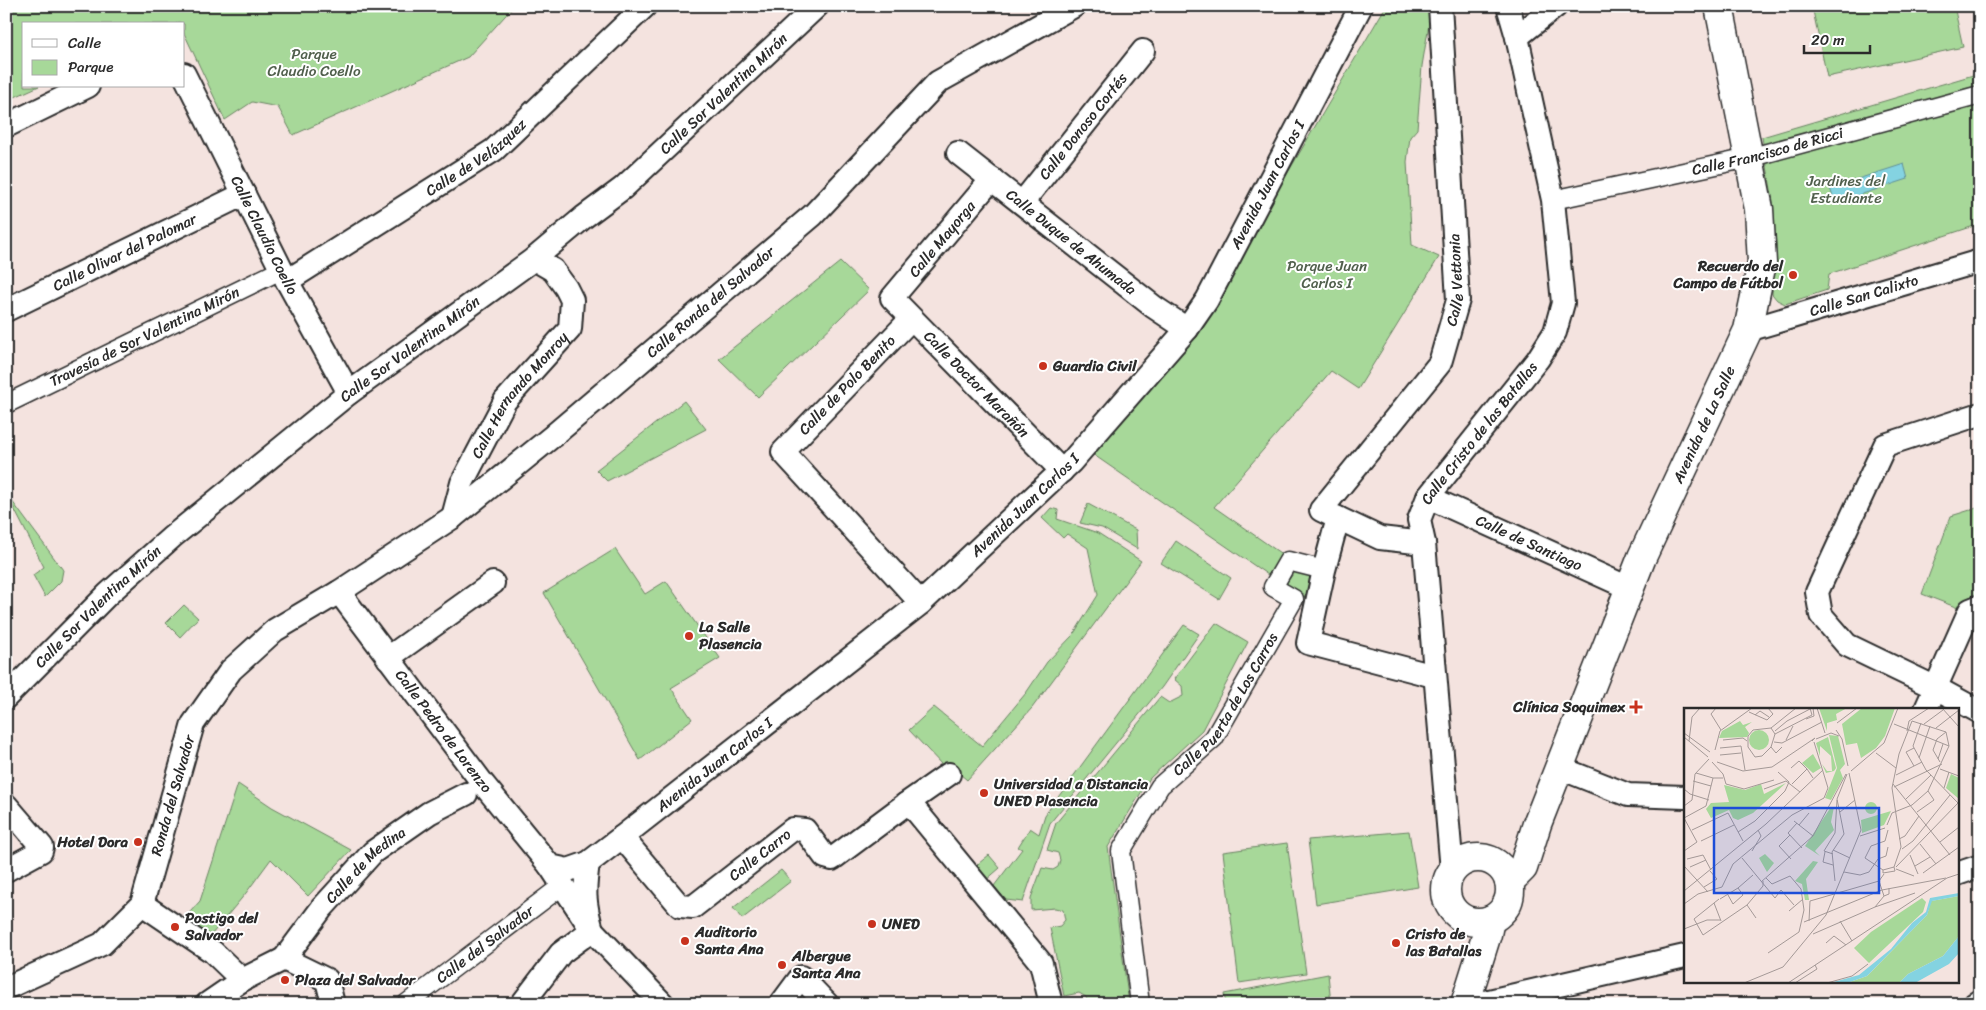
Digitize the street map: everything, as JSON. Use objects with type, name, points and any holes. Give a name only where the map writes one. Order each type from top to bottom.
[{"type":"main road","name":"Avenida de La Salle","points":[[1509,882],[1523,868],[1537,824],[1642,557],[1748,330],[1762,263],[1759,209],[1719,6]]},
{"type":"main road","name":"Avenida de La Salle","points":[[1490,860],[1505,852],[1537,824]]},
{"type":"main road","points":[[1480,858],[1490,860],[1499,866],[1509,882],[1510,892],[1504,909],[1477,920],[1450,907],[1446,899],[1447,879],[1452,871],[1459,863],[1469,859],[1480,858]]},
{"type":"main road","points":[[1471,996],[1471,947],[1477,920]]},
{"type":"street","name":"Calle de Velázquez","points":[[284,276],[494,150],[645,6]]},
{"type":"street","name":"Calle Sor Valentina Mirón","points":[[6,697],[108,594],[172,537],[349,393],[534,259],[584,217],[623,188],[817,6]]},
{"type":"street","name":"Calle Ronda del Salvador","points":[[339,592],[453,517],[583,410],[813,215],[938,82],[1074,6]]},
{"type":"street","name":"Avenida Juan Carlos I","points":[[550,866],[568,870],[588,863],[622,837],[921,603],[1062,471],[1187,329],[1211,292],[1361,6]]},
{"type":"street","name":"Calle Vettonia","points":[[1329,514],[1440,363],[1458,300],[1440,6]]},
{"type":"street","name":"Calle Cristo de las Batallas","points":[[1452,871],[1424,543],[1419,520],[1428,497],[1538,359],[1555,332],[1563,303],[1553,200],[1517,37],[1508,6]]},
{"type":"street","points":[[1517,37],[1556,6]]},
{"type":"street","name":"Calle Donoso Cortés","points":[[1022,203],[1144,50]]},
{"type":"street","name":"Calle Claudio Coello","points":[[185,76],[284,276],[349,393]]},
{"type":"street","points":[[6,126],[84,88]]},
{"type":"street","name":"Calle Francisco de Ricci","points":[[1553,200],[1749,158],[1980,95]]},
{"type":"street","name":"Calle Duque de Ahumada","points":[[958,153],[1154,307],[1187,329]]},
{"type":"street","name":"Calle Mayorga","points":[[892,298],[992,180]]},
{"type":"street","name":"Calle Olivar del Palomar","points":[[6,310],[244,194]]},
{"type":"street","name":"Calle Hernando Monroy","points":[[453,517],[462,483],[505,401],[570,329],[572,300],[566,288],[553,270],[534,259]]},
{"type":"street","name":"Calle San Calixto","points":[[1748,330],[1980,261]]},
{"type":"street","name":"Travesía de Sor Valentina Mirón","points":[[6,404],[284,276]]},
{"type":"street","name":"Calle Doctor Marañón","points":[[892,298],[1062,471]]},
{"type":"street","name":"Calle de Polo Benito","points":[[911,319],[783,452],[921,603]]},
{"type":"street","points":[[1980,414],[1886,445],[1817,592],[1821,615],[1847,645],[1936,688],[1980,712]]},
{"type":"street","name":"Calle de Santiago","points":[[1428,497],[1631,589]]},
{"type":"street","points":[[1424,543],[1380,538],[1329,514],[1324,570],[1308,643],[1434,676]]},
{"type":"street","name":"Calle Puerta de Los Carros","points":[[1140,1004],[1122,851],[1160,786],[1214,738],[1294,599],[1273,587],[1288,561],[1324,570]]},
{"type":"street","points":[[388,658],[493,583]]},
{"type":"street","name":"Calle Pedro de Lorenzo","points":[[339,592],[484,785],[550,866],[592,930],[663,1004]]},
{"type":"street","name":"Ronda del Salvador","points":[[6,988],[102,944],[142,904],[193,724],[230,670],[275,630],[339,592]]},
{"type":"street","points":[[1926,708],[1970,610],[1980,606]]},
{"type":"street","points":[[1560,768],[1628,795],[1684,797]]},
{"type":"street","name":"Calle Carro","points":[[622,837],[680,906],[693,907],[793,829],[805,830],[825,857],[832,859],[949,774]]},
{"type":"street","name":"Calle de Medina","points":[[284,959],[322,908],[373,852],[429,813],[466,794]]},
{"type":"street","points":[[6,804],[42,847],[41,851],[6,870]]},
{"type":"street","points":[[906,804],[912,807],[1041,963],[1051,1004]]},
{"type":"street","points":[[563,885],[588,863]]},
{"type":"street","points":[[522,1004],[561,953],[592,930],[585,907],[588,863]]},
{"type":"street","name":"Calle del Salvador","points":[[406,1004],[563,885]]},
{"type":"street","points":[[142,904],[213,952],[242,980]]},
{"type":"street","points":[[1471,996],[1684,956]]},
{"type":"street","points":[[207,1004],[242,980],[284,959],[327,980],[333,1004]]},
{"type":"street","points":[[781,1004],[801,977],[827,1004]]},
{"type":"street","points":[[1974,1004],[1980,1001]]},
{"type":"green space","name":"Parque Claudio Coello","points":[[6,6],[514,6],[468,57],[293,135],[278,107],[252,102],[225,120],[185,35],[185,22],[22,22],[22,88],[35,88],[6,101]]},
{"type":"green space","name":"Parque Juan Carlos I","points":[[1386,6],[1432,6],[1422,66],[1417,129],[1410,137],[1407,162],[1412,245],[1439,257],[1358,389],[1331,371],[1214,507],[1283,555],[1268,575],[1091,453],[1191,337]]},
{"type":"green space","points":[[1812,6],[1954,6],[1963,47],[1827,77]]},
{"type":"green space","name":"Jardines del Estudiante","points":[[1980,73],[1980,224],[1829,274],[1827,290],[1785,304],[1777,300],[1772,294],[1776,246],[1773,201],[1762,137]]},
{"type":"green space","points":[[840,262],[869,290],[758,397],[719,359]]},
{"type":"green space","points":[[684,401],[706,429],[607,481],[596,470]]},
{"type":"green space","points":[[6,493],[63,570],[61,581],[45,597],[33,575],[44,567]]},
{"type":"green space","points":[[1088,504],[1136,530],[1137,549],[1102,528],[1080,523]]},
{"type":"green space","points":[[1980,507],[1980,598],[1958,608],[1922,594],[1951,516]]},
{"type":"green space","points":[[1051,508],[1058,510],[1057,519],[1098,533],[1141,561],[1032,708],[967,780],[960,774],[943,766],[909,730],[934,707],[982,746],[1026,693],[1047,662],[1073,635],[1098,595],[1088,548],[1067,534],[1063,538],[1042,518]]},
{"type":"green space","points":[[1176,541],[1231,578],[1219,599],[1161,563]]},
{"type":"green space","points":[[615,549],[645,594],[666,581],[720,658],[671,688],[692,719],[640,760],[544,593]]},
{"type":"green space","points":[[1296,570],[1316,578],[1309,600],[1285,585]]},
{"type":"green space","points":[[184,605],[198,618],[180,637],[166,623]]},
{"type":"green space","points":[[1216,623],[1248,642],[1202,730],[1150,778],[1108,847],[1129,1004],[1088,1004],[1086,997],[1079,993],[1064,996],[1050,928],[1060,926],[1065,920],[1063,910],[1055,908],[1031,910],[1031,898],[1042,868],[1053,870],[1058,867],[1060,860],[1058,853],[1047,850],[1056,823],[1160,697],[1169,703],[1183,696],[1182,686],[1174,679]]},
{"type":"green space","points":[[1184,625],[1199,634],[1162,687],[1050,823],[1023,902],[1006,900],[994,886],[1022,849],[1018,847],[1030,828],[1039,834],[1045,815]]},
{"type":"green space","points":[[238,784],[272,807],[351,850],[308,896],[271,859],[207,940],[181,922],[200,901]]},
{"type":"green space","points":[[1409,831],[1418,887],[1316,904],[1308,840]]},
{"type":"green space","points":[[1287,843],[1306,973],[1239,983],[1223,852]]},
{"type":"green space","points":[[989,855],[1000,868],[985,881],[973,868]]},
{"type":"green space","points":[[781,870],[791,881],[742,919],[733,908]]},
{"type":"green space","points":[[1328,974],[1331,1004],[1226,1004],[1224,994]]},
{"type":"water","points":[[1904,164],[1908,179],[1835,203],[1830,188]]},
{"type":"place","name":"Recuerdo del Campo de Fútbol","points":[[1793,275]]},
{"type":"place","name":"Guardia Civil","points":[[1043,366]]},
{"type":"place","name":"La Salle Plasencia","points":[[689,636]]},
{"type":"place","name":"Clínica Soquimex","points":[[1636,707]]},
{"type":"place","name":"Universidad a Distancia UNED Plasencia","points":[[984,793]]},
{"type":"place","name":"Hotel Dora","points":[[138,842]]},
{"type":"place","name":"UNED","points":[[872,924]]},
{"type":"place","name":"Postigo del Salvador","points":[[175,927]]},
{"type":"place","name":"Auditorio Santa Ana","points":[[685,941]]},
{"type":"place","name":"Cristo de las Batallas","points":[[1396,943]]},
{"type":"place","name":"Albergue Santa Ana","points":[[782,965]]},
{"type":"place","name":"Plaza del Salvador","points":[[285,980]]}]
